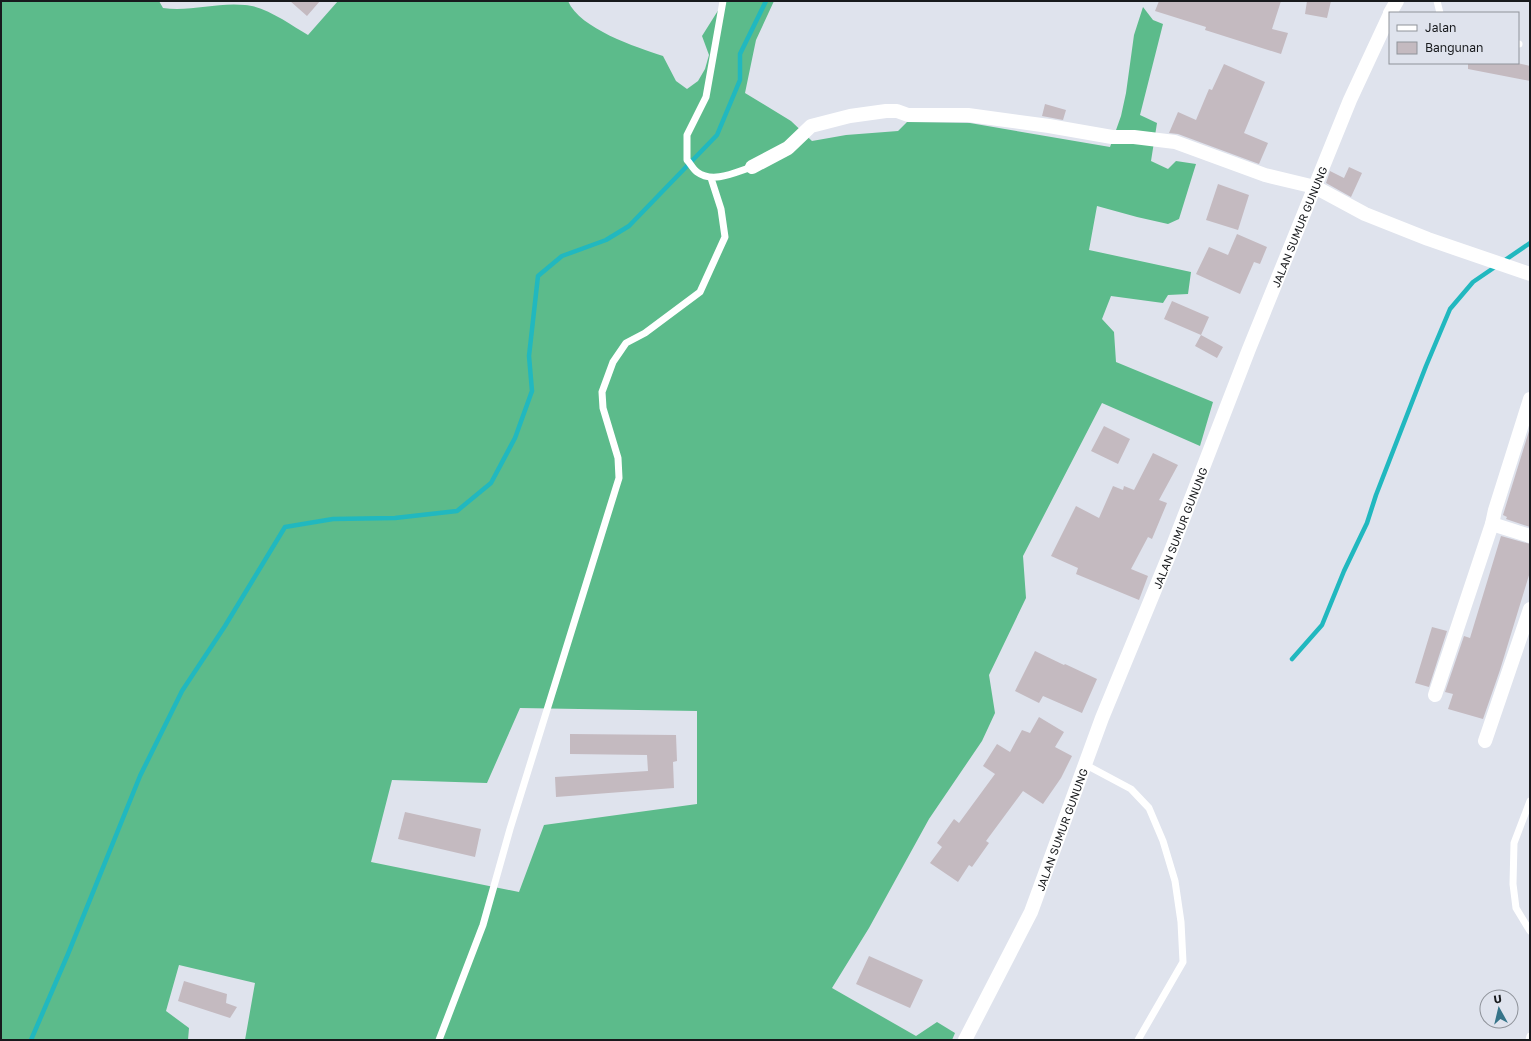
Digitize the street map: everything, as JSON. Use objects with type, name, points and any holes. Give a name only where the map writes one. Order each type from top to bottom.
[{"type":"street","name":"JALAN SUMUR GUNUNG","points":[[1391,12],[1397,1]]},
{"type":"street","name":"JALAN SUMUR GUNUNG","points":[[965,1040],[1031,912],[1102,718],[1173,546],[1249,349],[1350,100],[1389,15]]},
{"type":"street","points":[[752,167],[788,148],[811,126],[850,116],[886,111],[908,115],[968,115],[1049,126],[1112,137],[1175,142],[1265,175],[1315,187],[1365,214],[1428,239],[1530,274]]},
{"type":"street","points":[[1435,695],[1492,524],[1495,510],[1530,399]]},
{"type":"street","points":[[1492,524],[1530,536]]},
{"type":"street","points":[[1485,741],[1530,609]]},
{"type":"lane","points":[[723,1],[706,97],[687,135],[687,160],[697,172],[711,178],[725,176],[752,167]]},
{"type":"lane","points":[[1437,1],[1440,12]]},
{"type":"lane","points":[[439,1040],[482,926],[512,821],[619,478],[618,458],[603,408],[602,392],[613,362],[626,343],[645,333],[700,292],[724,237],[721,209],[711,178]]},
{"type":"lane","points":[[1086,765],[1131,789],[1149,808],[1163,841],[1175,881],[1181,922],[1183,962],[1138,1040]]},
{"type":"lane","points":[[1530,801],[1514,844],[1516,908],[1530,931]]},
{"type":"lane","points":[[1529,1040],[1530,1036]]},
{"type":"green space","points":[[1,1],[159,1],[163,8],[173,9],[235,4],[245,5],[253,6],[269,12],[308,35],[338,1],[568,1],[574,11],[596,28],[610,36],[638,48],[663,56],[676,81],[687,89],[698,81],[705,69],[709,55],[702,36],[724,1],[774,1],[756,40],[745,93],[791,121],[812,141],[846,135],[898,131],[907,122],[970,123],[1110,147],[1121,116],[1126,93],[1134,35],[1143,7],[1153,20],[1163,24],[1140,115],[1157,123],[1151,161],[1168,169],[1176,161],[1196,164],[1179,219],[1168,224],[1097,206],[1089,250],[1191,272],[1188,294],[1168,295],[1163,303],[1111,296],[1102,319],[1114,332],[1116,362],[1213,402],[1200,446],[1102,403],[1023,556],[1026,598],[989,675],[995,713],[982,741],[929,819],[869,928],[832,988],[916,1036],[937,1022],[955,1033],[952,1040],[245,1040],[255,983],[179,965],[166,1011],[189,1028],[188,1040],[1,1040]],"holes":[[[520,708],[697,711],[697,804],[544,825],[519,892],[371,862],[392,780],[487,783]]]},
{"type":"building","points":[[290,1],[320,1],[307,16]]},
{"type":"building","points":[[1159,1],[1281,1],[1272,29],[1288,33],[1281,54],[1205,30],[1206,27],[1155,11]]},
{"type":"building","points":[[1307,1],[1331,1],[1327,18],[1305,14]]},
{"type":"building","points":[[1519,63],[1530,66],[1530,81],[1468,69],[1468,64]]},
{"type":"building","points":[[1224,64],[1265,82],[1244,133],[1268,143],[1259,164],[1178,134],[1169,133],[1178,112],[1196,120],[1209,89],[1212,90]]},
{"type":"building","points":[[1045,104],[1066,110],[1063,120],[1042,116]]},
{"type":"building","points":[[1349,167],[1362,173],[1351,197],[1326,183],[1330,171],[1344,178]]},
{"type":"building","points":[[1218,184],[1249,195],[1238,230],[1206,220]]},
{"type":"building","points":[[1237,234],[1267,247],[1260,264],[1254,262],[1240,294],[1196,274],[1209,247],[1228,255]]},
{"type":"building","points":[[1172,301],[1209,317],[1201,335],[1164,319]]},
{"type":"building","points":[[1201,335],[1223,347],[1217,358],[1195,346]]},
{"type":"building","points":[[1104,426],[1130,439],[1118,464],[1091,451]]},
{"type":"building","points":[[1529,431],[1530,527],[1506,519],[1507,517],[1503,515]]},
{"type":"building","points":[[1153,453],[1178,465],[1159,500],[1167,503],[1152,539],[1148,537],[1131,569],[1148,576],[1139,600],[1076,574],[1078,568],[1051,556],[1076,506],[1099,518],[1113,486],[1123,490],[1124,486],[1134,490]]},
{"type":"building","points":[[1501,536],[1530,544],[1530,572],[1500,670],[1483,719],[1448,709],[1453,694],[1445,692],[1464,636],[1470,638]]},
{"type":"building","points":[[1432,627],[1447,631],[1429,687],[1415,683]]},
{"type":"building","points":[[1035,651],[1097,679],[1082,713],[1043,696],[1039,703],[1015,691]]},
{"type":"building","points":[[1039,717],[1064,732],[1055,747],[1072,756],[1061,778],[1043,804],[1023,791],[986,841],[989,843],[972,867],[969,865],[958,882],[930,863],[942,847],[937,843],[954,819],[959,823],[995,774],[983,766],[997,744],[1010,752],[1022,730],[1030,733]]},
{"type":"building","points":[[570,734],[676,735],[677,761],[673,762],[674,788],[556,797],[555,777],[648,771],[647,755],[570,754]]},
{"type":"building","points":[[405,812],[481,829],[475,857],[398,839]]},
{"type":"building","points":[[869,956],[923,980],[910,1008],[856,984]]},
{"type":"building","points":[[184,981],[227,994],[226,1003],[237,1007],[230,1018],[178,1001]]},
{"type":"waterway","points":[[31,1040],[68,954],[140,776],[182,691],[225,626],[285,527],[333,519],[395,518],[457,511],[491,483],[515,438],[532,391],[529,356],[538,276],[562,256],[606,240],[629,226],[717,135],[740,80],[740,54],[766,1]]},
{"type":"waterway","points":[[1292,659],[1322,625],[1344,571],[1367,523],[1376,495],[1426,366],[1450,309],[1473,282],[1530,243]]}]
